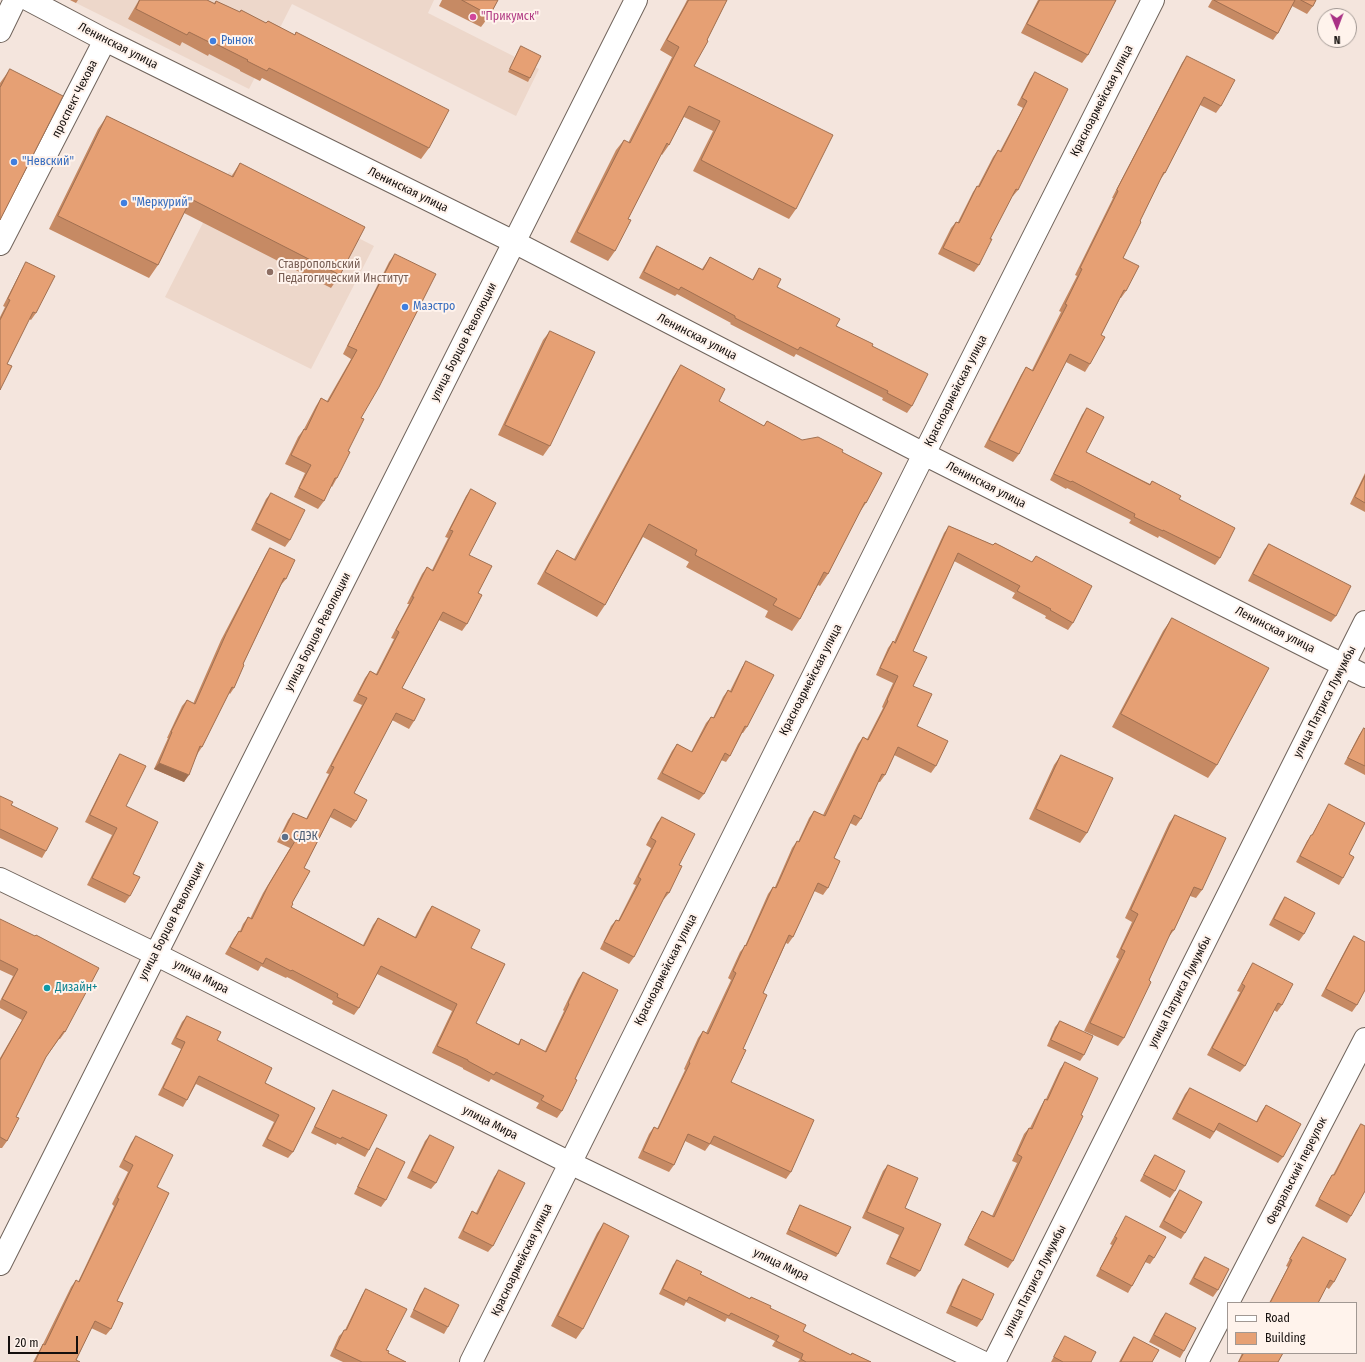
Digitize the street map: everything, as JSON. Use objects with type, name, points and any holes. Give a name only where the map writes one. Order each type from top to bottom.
[{"type":"street","points":[[0,31],[15,0]]},
{"type":"street","name":"Ленинская улица","points":[[29,0],[105,40],[514,242],[924,454],[1344,664],[1365,676]]},
{"type":"street","name":"улица Борцов Революции","points":[[0,1264],[636,0]]},
{"type":"street","name":"Красноармейская улица","points":[[471,1362],[924,454],[1153,0]]},
{"type":"street","name":"проспект Чехова","points":[[0,244],[105,40]]},
{"type":"street","name":"улица Патриса Лумумбы","points":[[994,1362],[1365,622]]},
{"type":"street","name":"улица Мира","points":[[0,879],[155,954],[570,1163],[982,1362]]},
{"type":"street","name":"Февральский переулок","points":[[1228,1302],[1365,1040]]},
{"type":"street","name":"Февральский переулок","points":[[1197,1362],[1227,1304]]},
{"type":"shaded area","name":"Рынок","points":[[70,0],[434,0],[428,13],[539,69],[516,116],[292,4],[249,89]]},
{"type":"shaded area","name":"Ставропольский Педагогический Институт","points":[[229,172],[374,246],[311,369],[165,297]]},
{"type":"building","points":[[140,0],[207,0],[215,4],[216,1],[240,12],[241,10],[266,23],[268,21],[295,35],[296,32],[449,110],[429,148],[269,68],[267,71],[216,44],[215,45],[189,32],[187,35],[136,9]]},
{"type":"building","points":[[462,0],[498,0],[490,15]]},
{"type":"building","points":[[689,0],[727,0],[707,40],[708,41],[694,66],[833,135],[796,209],[701,160],[720,121],[689,106],[669,145],[667,143],[628,219],[631,220],[615,251],[577,232],[624,140],[630,143],[679,47],[667,40]]},
{"type":"building","points":[[1040,0],[1116,0],[1088,55],[1027,24]]},
{"type":"building","points":[[1214,0],[1295,0],[1278,33]]},
{"type":"building","points":[[1301,0],[1316,0],[1313,6]]},
{"type":"building","points":[[521,46],[541,56],[530,78],[510,69]]},
{"type":"building","points":[[1187,56],[1235,80],[1221,106],[1204,97],[1165,173],[1164,172],[1123,258],[1139,266],[1126,291],[1124,290],[1101,335],[1105,337],[1090,364],[1070,354],[1019,454],[989,440],[1026,367],[1033,371],[1067,305],[1065,304],[1082,269],[1080,268],[1118,191],[1117,190]]},
{"type":"building","name":"\"Невский\"","points":[[10,69],[63,96],[0,220],[0,88]]},
{"type":"building","points":[[1035,72],[1068,89],[1018,190],[1016,189],[990,239],[992,239],[979,265],[943,248],[956,222],[959,223],[977,186],[979,187],[998,150],[1001,152],[1027,101],[1022,98]]},
{"type":"building","points":[[107,116],[233,177],[240,163],[365,227],[340,275],[191,199],[158,265],[58,216]]},
{"type":"building","points":[[657,246],[703,270],[710,257],[753,280],[759,268],[781,279],[777,287],[840,319],[836,326],[928,374],[912,406],[887,393],[888,391],[800,347],[798,350],[735,318],[735,316],[681,287],[679,290],[644,272]]},
{"type":"building","points":[[395,254],[436,274],[379,387],[361,418],[364,419],[348,451],[350,452],[324,501],[299,488],[311,465],[291,455],[304,429],[306,430],[321,398],[328,402],[357,350],[348,346]]},
{"type":"building","points":[[26,262],[55,276],[36,313],[33,312],[7,364],[12,366],[0,390],[0,320],[10,300],[8,299]]},
{"type":"building","points":[[550,331],[595,352],[550,446],[505,425]]},
{"type":"building","points":[[681,365],[725,389],[719,401],[764,426],[767,421],[802,440],[818,437],[843,450],[842,452],[882,473],[866,503],[865,502],[828,574],[824,572],[800,619],[773,605],[777,599],[695,555],[697,550],[649,524],[605,605],[545,572],[557,550],[575,560]]},
{"type":"building","points":[[1087,408],[1104,417],[1086,452],[1150,485],[1152,481],[1181,496],[1179,499],[1235,528],[1220,558],[1134,517],[1135,514],[1072,481],[1071,482],[1054,474]]},
{"type":"building","points":[[1365,476],[1365,503],[1355,497]]},
{"type":"building","points":[[471,489],[496,503],[469,555],[492,566],[478,593],[482,595],[467,624],[443,612],[402,688],[425,699],[414,721],[396,713],[354,793],[367,800],[356,821],[334,809],[304,868],[310,871],[291,907],[364,946],[378,918],[416,938],[432,906],[480,930],[471,948],[505,964],[476,1023],[519,1045],[521,1039],[546,1052],[583,972],[618,990],[575,1079],[577,1080],[562,1111],[541,1100],[544,1096],[496,1072],[494,1075],[468,1060],[437,1046],[457,1004],[381,966],[359,1008],[337,997],[338,994],[292,970],[291,971],[266,958],[263,964],[230,947],[239,931],[241,932],[248,917],[252,919],[268,886],[295,841],[282,835],[293,813],[307,819],[334,767],[331,766],[367,698],[358,694],[370,671],[377,675],[399,632],[396,630],[414,597],[412,597],[427,567],[433,571],[453,531],[450,530]]},
{"type":"building","points":[[271,493],[305,510],[290,540],[256,523]]},
{"type":"building","points":[[949,526],[993,545],[995,543],[1032,562],[1036,556],[1092,586],[1073,623],[1050,610],[1051,609],[1017,591],[1020,586],[958,553],[913,651],[927,657],[913,686],[932,694],[917,726],[948,741],[936,766],[898,747],[885,775],[882,774],[861,819],[854,815],[834,858],[840,861],[828,888],[818,883],[793,937],[789,935],[763,993],[767,995],[743,1049],[746,1050],[731,1082],[814,1120],[791,1172],[714,1136],[710,1144],[688,1134],[674,1165],[643,1151],[654,1127],[658,1129],[690,1063],[689,1062],[703,1031],[708,1034],[736,973],[733,971],[773,887],[776,888],[797,841],[799,842],[814,811],[825,816],[863,737],[868,740],[888,701],[887,700],[898,676],[880,668],[893,641],[895,643]]},
{"type":"building","points":[[1269,544],[1351,586],[1336,616],[1253,574]]},
{"type":"building","points":[[270,548],[295,560],[286,579],[284,578],[243,664],[244,665],[234,688],[232,687],[202,747],[200,746],[189,775],[159,763],[171,732],[187,700],[195,704],[226,634]]},
{"type":"building","points":[[1172,618],[1269,668],[1217,765],[1121,714]]},
{"type":"building","points":[[746,661],[774,675],[730,756],[725,753],[704,794],[662,773],[677,744],[692,752],[711,717],[714,718],[728,690],[731,692]]},
{"type":"building","points":[[1364,728],[1365,729],[1365,766],[1348,758]]},
{"type":"building","points":[[120,754],[146,766],[126,806],[158,822],[133,874],[140,877],[130,896],[92,878],[117,828],[90,815]]},
{"type":"building","points":[[1061,755],[1113,778],[1087,833],[1036,809]]},
{"type":"building","points":[[0,796],[13,802],[11,805],[58,828],[46,851],[0,829]]},
{"type":"building","points":[[1329,804],[1365,823],[1349,854],[1354,857],[1343,878],[1300,856]]},
{"type":"building","points":[[1175,815],[1226,838],[1202,890],[1194,887],[1174,930],[1172,930],[1149,980],[1151,982],[1124,1038],[1090,1023],[1125,951],[1121,949],[1138,914],[1131,910]]},
{"type":"building","points":[[662,817],[695,834],[679,865],[682,866],[669,893],[667,892],[634,957],[604,942],[616,920],[619,921],[641,879],[638,877],[656,841],[651,838]]},
{"type":"building","points":[[1285,897],[1315,913],[1304,934],[1274,919]]},
{"type":"building","points":[[0,919],[35,936],[36,935],[99,968],[65,1032],[64,1031],[46,1057],[16,1117],[19,1118],[7,1141],[0,1137],[0,1060],[27,1012],[2,999],[18,969],[0,960]]},
{"type":"building","points":[[1354,936],[1365,942],[1365,990],[1357,1005],[1326,989]]},
{"type":"building","points":[[1253,963],[1293,984],[1282,1005],[1278,1003],[1245,1066],[1212,1048],[1245,986],[1242,984]]},
{"type":"building","points":[[187,1016],[221,1032],[217,1040],[272,1068],[265,1083],[315,1108],[293,1152],[267,1139],[279,1115],[199,1076],[187,1100],[163,1088],[185,1042],[176,1038]]},
{"type":"building","points":[[1060,1021],[1093,1036],[1084,1055],[1051,1040]]},
{"type":"building","points":[[1065,1062],[1098,1078],[1081,1115],[1083,1116],[1013,1261],[968,1238],[982,1211],[994,1217],[1022,1157],[1017,1154],[1029,1128],[1032,1129],[1045,1099],[1047,1100]]},
{"type":"building","points":[[1190,1088],[1257,1122],[1266,1105],[1301,1124],[1283,1157],[1219,1123],[1214,1132],[1177,1113]]},
{"type":"building","points":[[333,1090],[387,1115],[369,1150],[342,1137],[341,1139],[315,1127]]},
{"type":"building","points":[[1361,1124],[1365,1126],[1365,1191],[1351,1216],[1319,1199],[1332,1175],[1334,1175]]},
{"type":"building","points":[[430,1135],[454,1147],[436,1183],[412,1171]]},
{"type":"building","points":[[136,1136],[173,1155],[157,1187],[169,1193],[117,1301],[123,1303],[111,1329],[95,1321],[76,1360],[80,1362],[35,1362],[43,1344],[45,1345],[76,1280],[79,1282],[119,1199],[117,1198],[133,1165],[124,1160]]},
{"type":"building","points":[[377,1148],[405,1162],[386,1200],[358,1187]]},
{"type":"building","points":[[1155,1155],[1185,1171],[1175,1191],[1144,1175]]},
{"type":"building","points":[[888,1165],[918,1178],[905,1208],[941,1224],[920,1271],[890,1257],[904,1228],[867,1212]]},
{"type":"building","points":[[499,1170],[525,1183],[493,1246],[463,1231],[472,1211],[477,1214]]},
{"type":"building","points":[[1180,1190],[1202,1202],[1185,1233],[1164,1221]]},
{"type":"building","points":[[800,1205],[851,1227],[838,1254],[789,1230]]},
{"type":"building","points":[[1126,1216],[1166,1237],[1154,1258],[1149,1255],[1132,1286],[1100,1269],[1117,1238],[1115,1237]]},
{"type":"building","points":[[604,1223],[629,1236],[583,1329],[558,1316]]},
{"type":"building","points":[[1303,1237],[1346,1259],[1334,1282],[1330,1280],[1319,1302],[1271,1302],[1292,1260],[1290,1259]]},
{"type":"building","points":[[1205,1257],[1229,1269],[1218,1290],[1194,1278]]},
{"type":"building","points":[[677,1260],[702,1272],[700,1274],[750,1299],[751,1297],[771,1306],[770,1308],[806,1325],[803,1331],[851,1355],[852,1353],[871,1362],[806,1362],[801,1359],[803,1354],[776,1341],[779,1336],[731,1313],[729,1316],[689,1297],[687,1301],[663,1289]]},
{"type":"building","points":[[963,1279],[994,1294],[982,1320],[951,1306]]},
{"type":"building","points":[[425,1288],[459,1305],[448,1327],[414,1310]]},
{"type":"building","points":[[366,1289],[407,1309],[386,1350],[389,1351],[388,1353],[406,1362],[362,1362],[335,1349]]},
{"type":"building","points":[[1166,1313],[1196,1328],[1184,1351],[1154,1335]]},
{"type":"building","points":[[1065,1336],[1096,1352],[1091,1362],[1063,1362],[1054,1357]]},
{"type":"building","points":[[1134,1337],[1159,1350],[1152,1362],[1121,1362]]},
{"type":"building","points":[[1243,1354],[1282,1354],[1278,1362],[1239,1362]]},
{"type":"place","name":"\"Прикумск\"","points":[[473,17]]},
{"type":"place","name":"Рынок","points":[[213,41]]},
{"type":"place","name":"\"Невский\"","points":[[14,162]]},
{"type":"place","name":"\"Меркурий\"","points":[[124,203]]},
{"type":"place","name":"Ставропольский Педагогический Институт","points":[[270,272]]},
{"type":"place","name":"Маэстро","points":[[405,307]]},
{"type":"place","name":"СДЭК","points":[[285,837]]},
{"type":"place","name":"Дизайн+","points":[[47,988]]}]
